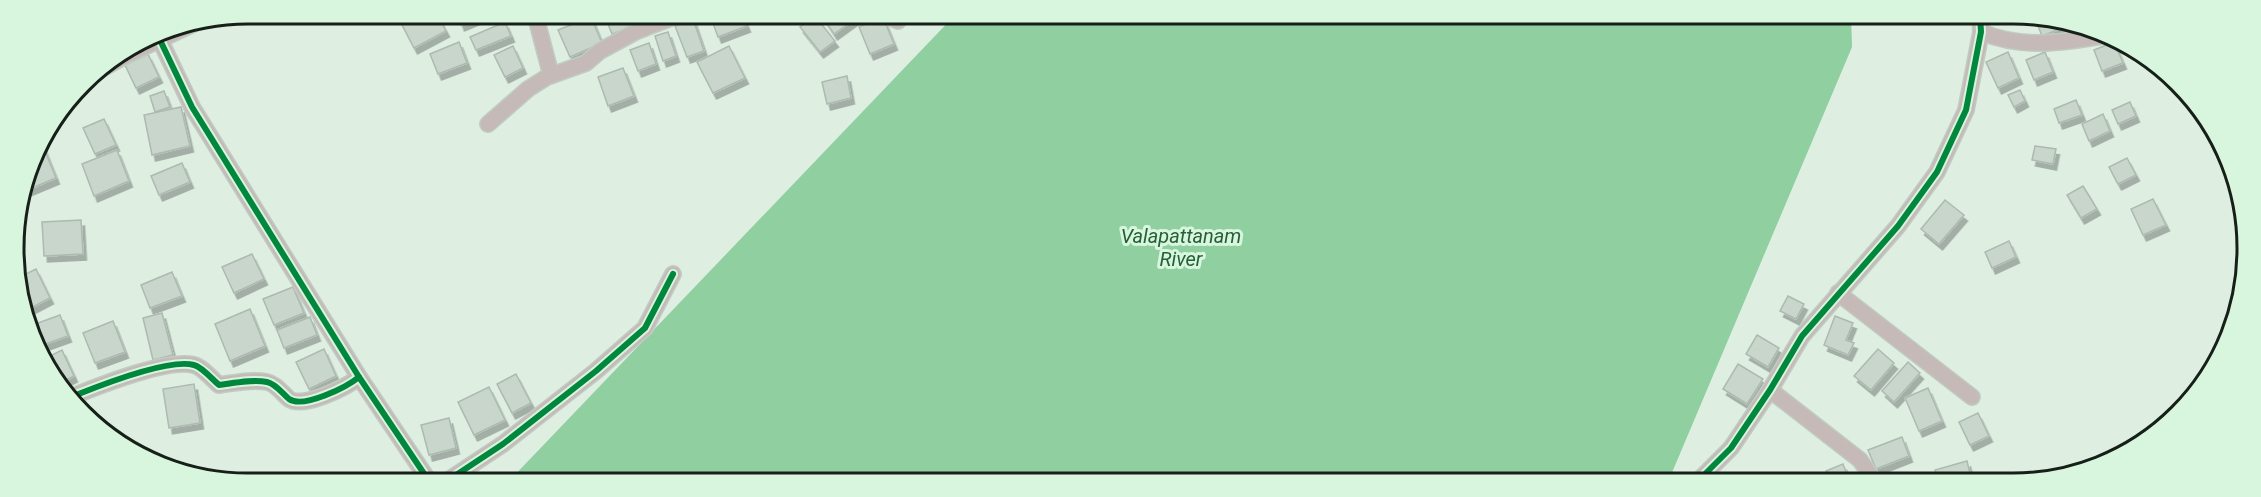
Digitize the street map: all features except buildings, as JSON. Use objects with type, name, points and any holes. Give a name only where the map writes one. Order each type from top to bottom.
[{"type":"street","points":[[538,24],[551,75]]},
{"type":"street","points":[[488,124],[528,89],[551,75],[586,63],[600,51],[636,31],[655,24]]},
{"type":"street","points":[[1706,473],[1731,448],[1770,390],[1802,336],[1898,225],[1936,172],[1966,110],[1981,33],[1980,24]]},
{"type":"street","points":[[1981,33],[2001,41],[2053,44],[2090,38]]},
{"type":"street","points":[[161,42],[198,117],[359,377],[423,473]]},
{"type":"street","points":[[460,473],[503,444],[596,371],[645,328],[673,274]]},
{"type":"street","points":[[1838,293],[1972,397]]},
{"type":"street","points":[[78,394],[129,376],[179,365],[194,365],[202,369],[219,385],[255,381],[270,382],[291,400],[306,402],[352,383],[359,377]]},
{"type":"street","points":[[1770,390],[1860,460],[1869,473]]},
{"type":"water","name":"Valapattanam River","points":[[946,24],[1851,24],[1852,47],[1672,473],[517,473]]},
{"type":"cycle path","points":[[1706,473],[1731,448],[1770,390],[1802,336],[1898,226],[1937,172],[1966,110],[1981,24]]},
{"type":"cycle path","points":[[161,42],[192,107],[359,377]]},
{"type":"cycle path","points":[[459,473],[503,444],[596,371],[645,328],[673,274]]},
{"type":"cycle path","points":[[78,394],[152,369],[183,364],[197,366],[219,385],[249,381],[270,383],[289,399],[296,401],[325,396],[359,377],[424,473]]}]
